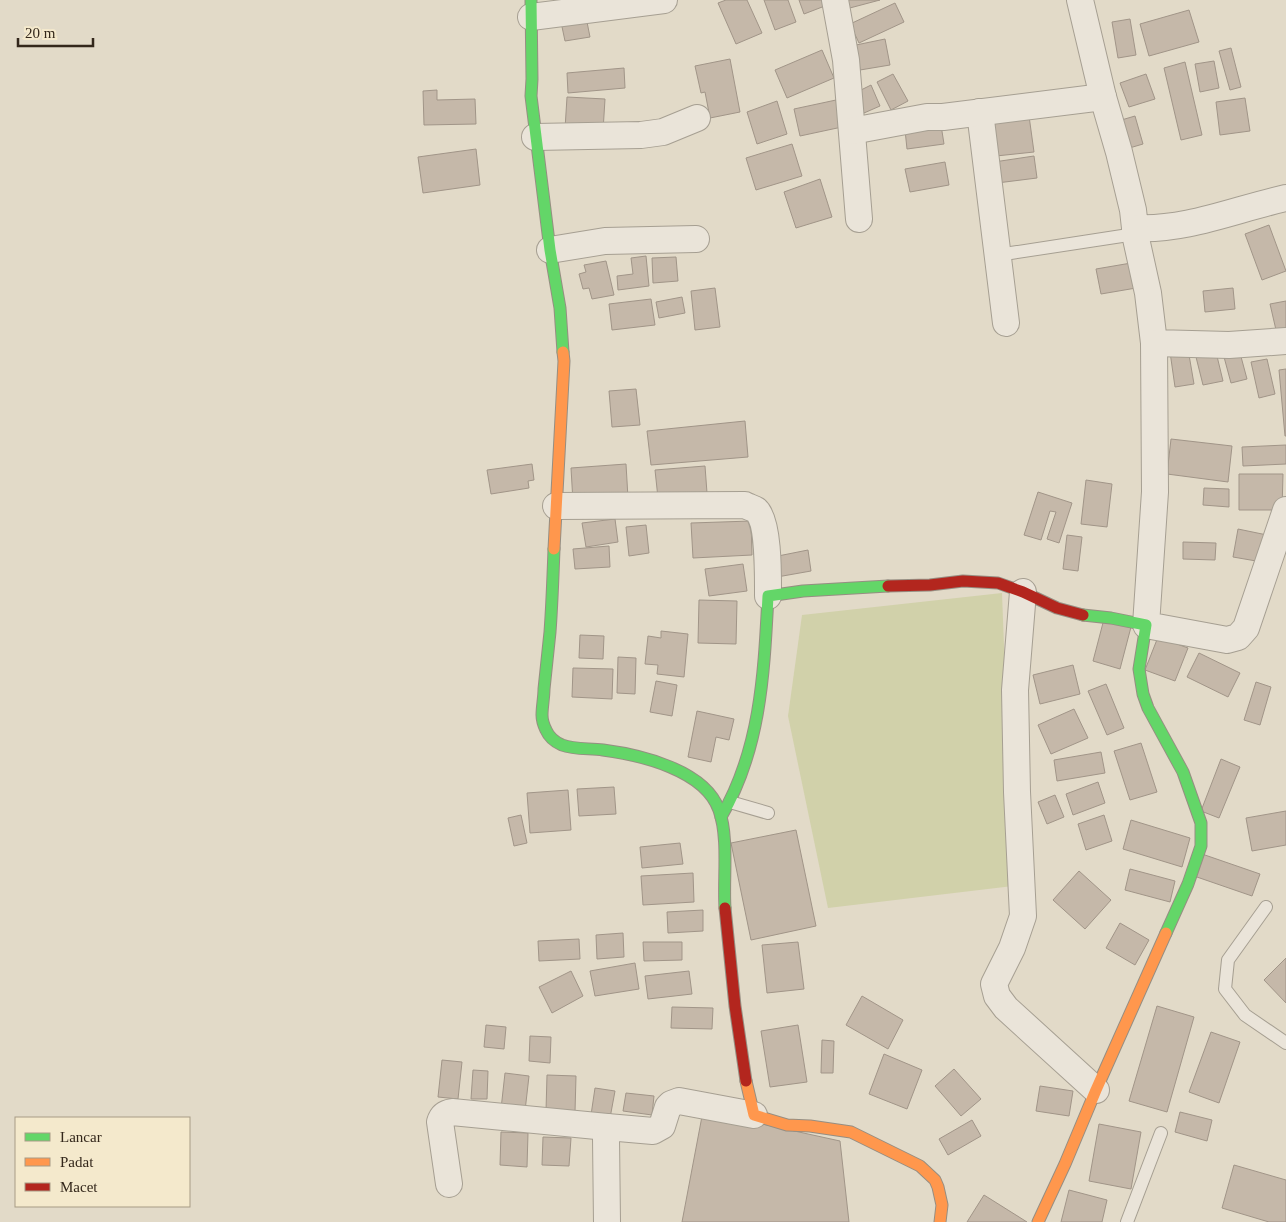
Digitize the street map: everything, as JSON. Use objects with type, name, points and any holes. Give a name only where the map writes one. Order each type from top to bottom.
[{"type":"street","points":[[664,0],[531,9],[531,96],[550,250],[560,308],[564,361],[550,631],[542,715],[547,734],[559,744],[624,754],[679,770],[690,777],[716,804],[721,817],[723,835],[728,946],[744,1071],[754,1114]]},
{"type":"street","points":[[835,0],[846,60],[859,219]]},
{"type":"street","points":[[1038,1222],[1188,884],[1201,846],[1201,824],[1191,793],[1183,772],[1148,708],[1140,681],[1139,669],[1146,625],[1155,492],[1154,343],[1148,293],[1135,231],[1133,210],[1103,98],[1080,0]]},
{"type":"street","points":[[852,131],[927,117],[943,117],[1103,98]]},
{"type":"street","points":[[980,112],[1006,323]]},
{"type":"street","points":[[535,137],[641,135],[663,132],[697,118]]},
{"type":"street","points":[[1135,231],[1170,227],[1204,220],[1286,198]]},
{"type":"street","points":[[550,250],[605,241],[696,238]]},
{"type":"street","points":[[1154,343],[1216,345],[1286,341]]},
{"type":"street","points":[[556,506],[745,505],[756,510],[763,523],[768,564],[768,596],[761,696],[754,732],[746,757],[730,802],[721,817]]},
{"type":"street","points":[[768,596],[803,591],[880,585],[930,585],[963,581],[998,583],[1024,592],[1057,608],[1077,614],[1111,618],[1227,640],[1238,637],[1246,628],[1286,510]]},
{"type":"street","points":[[1024,592],[1015,690],[1023,916],[1012,948],[994,984],[997,996],[1006,1008],[1096,1090]]},
{"type":"street","points":[[449,1184],[440,1122],[446,1113],[452,1112],[653,1131],[662,1126],[671,1104],[679,1101],[754,1114],[788,1125],[851,1132],[878,1144],[920,1166],[934,1180],[938,1187],[942,1204],[940,1222]]},
{"type":"street","points":[[607,1127],[607,1222]]},
{"type":"lane","points":[[998,255],[1135,231]]},
{"type":"lane","points":[[730,802],[768,813]]},
{"type":"lane","points":[[1266,908],[1228,960],[1226,989],[1245,1015],[1286,1043]]},
{"type":"lane","points":[[1127,1222],[1161,1133]]},
{"type":"green space","points":[[1002,593],[1013,886],[828,908],[788,716],[802,615]]},
{"type":"building","points":[[726,0],[747,0],[762,33],[736,44],[718,3]]},
{"type":"building","points":[[764,0],[788,0],[796,22],[775,30]]},
{"type":"building","points":[[799,0],[829,0],[830,4],[804,14]]},
{"type":"building","points":[[844,0],[880,0],[846,9]]},
{"type":"building","points":[[895,3],[904,22],[859,43],[850,24]]},
{"type":"building","points":[[1189,10],[1199,42],[1149,56],[1140,24]]},
{"type":"building","points":[[586,17],[590,37],[565,41],[561,22]]},
{"type":"building","points":[[1130,19],[1136,55],[1118,58],[1112,22]]},
{"type":"building","points":[[885,39],[890,65],[860,70],[856,45]]},
{"type":"building","points":[[1231,48],[1241,87],[1230,90],[1219,51]]},
{"type":"building","points":[[822,50],[834,78],[787,98],[775,70]]},
{"type":"building","points":[[730,59],[740,112],[710,118],[705,92],[701,93],[695,66]]},
{"type":"building","points":[[1214,61],[1219,88],[1200,92],[1195,64]]},
{"type":"building","points":[[1185,62],[1202,135],[1181,140],[1164,68]]},
{"type":"building","points":[[624,68],[625,88],[568,93],[567,73]]},
{"type":"building","points":[[893,74],[908,101],[891,110],[877,82]]},
{"type":"building","points":[[1146,74],[1155,99],[1129,107],[1120,83]]},
{"type":"building","points":[[871,85],[880,106],[864,113],[855,93]]},
{"type":"building","points":[[437,90],[437,100],[475,99],[476,124],[424,125],[423,91]]},
{"type":"building","points":[[567,97],[605,99],[603,131],[565,129]]},
{"type":"building","points":[[1245,98],[1250,131],[1220,135],[1216,102]]},
{"type":"building","points":[[836,100],[842,127],[800,136],[794,109]]},
{"type":"building","points":[[777,101],[787,134],[757,144],[747,112]]},
{"type":"building","points":[[1029,116],[1034,152],[996,156],[992,120]]},
{"type":"building","points":[[1135,116],[1143,144],[1126,149],[1118,121]]},
{"type":"building","points":[[941,125],[944,144],[907,149],[905,130]]},
{"type":"building","points":[[792,144],[802,176],[756,190],[746,158]]},
{"type":"building","points":[[476,149],[480,185],[423,193],[418,157]]},
{"type":"building","points":[[1034,156],[1037,178],[997,183],[994,162]]},
{"type":"building","points":[[945,162],[949,185],[910,192],[905,169]]},
{"type":"building","points":[[820,179],[832,217],[796,228],[784,192]]},
{"type":"building","points":[[1269,225],[1286,271],[1262,280],[1245,234]]},
{"type":"building","points":[[646,256],[649,286],[618,290],[617,276],[633,274],[631,258]]},
{"type":"building","points":[[676,257],[678,281],[653,283],[652,258]]},
{"type":"building","points":[[606,261],[614,295],[592,299],[589,288],[583,289],[579,274],[586,272],[584,265]]},
{"type":"building","points":[[1137,262],[1142,287],[1101,294],[1096,269]]},
{"type":"building","points":[[715,288],[720,327],[695,330],[691,291]]},
{"type":"building","points":[[1233,288],[1235,309],[1205,312],[1203,291]]},
{"type":"building","points":[[682,297],[685,313],[659,318],[656,302]]},
{"type":"building","points":[[651,299],[655,325],[612,330],[609,304]]},
{"type":"building","points":[[1286,301],[1286,328],[1276,330],[1270,304]]},
{"type":"building","points":[[1188,349],[1194,384],[1175,387],[1170,352]]},
{"type":"building","points":[[1216,352],[1223,381],[1203,385],[1196,357]]},
{"type":"building","points":[[1240,353],[1247,379],[1231,383],[1224,357]]},
{"type":"building","points":[[1267,359],[1275,394],[1259,398],[1251,362]]},
{"type":"building","points":[[1286,369],[1286,436],[1285,436],[1279,370]]},
{"type":"building","points":[[636,389],[640,425],[612,427],[609,391]]},
{"type":"building","points":[[745,421],[748,457],[651,465],[647,431]]},
{"type":"building","points":[[1171,439],[1232,446],[1228,482],[1167,474]]},
{"type":"building","points":[[1286,445],[1286,464],[1243,466],[1242,447]]},
{"type":"building","points":[[532,464],[534,480],[528,481],[529,488],[491,494],[487,470]]},
{"type":"building","points":[[626,464],[628,498],[573,502],[571,468]]},
{"type":"building","points":[[705,466],[707,493],[658,498],[655,470]]},
{"type":"building","points":[[1239,474],[1283,474],[1282,510],[1239,510]]},
{"type":"building","points":[[1086,480],[1112,484],[1107,527],[1081,524]]},
{"type":"building","points":[[1204,488],[1229,489],[1229,507],[1203,505]]},
{"type":"building","points":[[1038,492],[1072,503],[1059,543],[1047,539],[1056,512],[1050,511],[1041,540],[1024,535]]},
{"type":"building","points":[[615,519],[618,542],[586,547],[582,523]]},
{"type":"building","points":[[751,521],[752,555],[693,558],[691,523]]},
{"type":"building","points":[[646,525],[649,553],[629,556],[626,527]]},
{"type":"building","points":[[1238,529],[1267,535],[1262,562],[1233,557]]},
{"type":"building","points":[[1067,535],[1082,537],[1078,571],[1063,569]]},
{"type":"building","points":[[1183,542],[1216,543],[1215,560],[1183,559]]},
{"type":"building","points":[[609,546],[610,567],[575,569],[573,549]]},
{"type":"building","points":[[808,550],[811,571],[777,577],[773,557]]},
{"type":"building","points":[[743,564],[747,591],[709,596],[705,569]]},
{"type":"building","points":[[699,600],[737,601],[736,644],[698,643]]},
{"type":"building","points":[[1104,619],[1131,627],[1120,669],[1093,661]]},
{"type":"building","points":[[661,631],[688,634],[684,677],[657,674],[658,665],[645,664],[648,636],[661,638]]},
{"type":"building","points":[[580,635],[604,636],[603,659],[579,658]]},
{"type":"building","points":[[1158,637],[1188,648],[1175,681],[1145,670]]},
{"type":"building","points":[[1199,653],[1240,673],[1228,697],[1187,677]]},
{"type":"building","points":[[618,657],[636,658],[635,694],[617,693]]},
{"type":"building","points":[[1073,665],[1080,694],[1040,704],[1033,675]]},
{"type":"building","points":[[573,668],[613,669],[612,699],[572,697]]},
{"type":"building","points":[[656,681],[677,685],[672,716],[650,712]]},
{"type":"building","points":[[1256,682],[1271,687],[1260,725],[1244,720]]},
{"type":"building","points":[[1106,684],[1124,728],[1107,735],[1088,691]]},
{"type":"building","points":[[1074,709],[1088,738],[1051,754],[1038,725]]},
{"type":"building","points":[[697,711],[734,719],[729,740],[716,737],[711,762],[688,757]]},
{"type":"building","points":[[1141,743],[1157,792],[1130,800],[1114,751]]},
{"type":"building","points":[[1101,752],[1105,773],[1057,781],[1054,760]]},
{"type":"building","points":[[1221,759],[1240,767],[1219,818],[1201,811]]},
{"type":"building","points":[[1098,782],[1105,803],[1073,815],[1066,794]]},
{"type":"building","points":[[614,787],[616,814],[579,816],[577,789]]},
{"type":"building","points":[[568,790],[571,830],[530,833],[527,793]]},
{"type":"building","points":[[1055,795],[1064,817],[1047,824],[1038,802]]},
{"type":"building","points":[[1286,811],[1286,845],[1252,851],[1246,818]]},
{"type":"building","points":[[521,815],[527,843],[514,846],[508,818]]},
{"type":"building","points":[[1104,815],[1112,841],[1086,850],[1078,824]]},
{"type":"building","points":[[1131,820],[1190,838],[1182,867],[1123,849]]},
{"type":"building","points":[[796,830],[816,926],[751,940],[731,843]]},
{"type":"building","points":[[680,843],[683,864],[642,868],[640,847]]},
{"type":"building","points":[[1202,854],[1260,874],[1252,896],[1194,876]]},
{"type":"building","points":[[1130,869],[1175,881],[1170,902],[1125,890]]},
{"type":"building","points":[[1079,871],[1111,900],[1085,929],[1053,900]]},
{"type":"building","points":[[693,873],[694,902],[643,905],[641,876]]},
{"type":"building","points":[[703,910],[703,931],[668,933],[667,912]]},
{"type":"building","points":[[1120,923],[1149,940],[1135,965],[1106,948]]},
{"type":"building","points":[[623,933],[624,957],[597,959],[596,935]]},
{"type":"building","points":[[579,939],[580,959],[539,961],[538,941]]},
{"type":"building","points":[[643,942],[682,942],[682,960],[644,961]]},
{"type":"building","points":[[798,942],[804,989],[767,993],[762,945]]},
{"type":"building","points":[[1286,958],[1286,1003],[1264,980]]},
{"type":"building","points":[[635,963],[639,989],[595,996],[590,971]]},
{"type":"building","points":[[571,971],[583,996],[552,1013],[539,987]]},
{"type":"building","points":[[689,971],[692,994],[648,999],[645,976]]},
{"type":"building","points":[[862,996],[903,1020],[888,1049],[846,1025]]},
{"type":"building","points":[[1157,1006],[1194,1017],[1167,1112],[1129,1101]]},
{"type":"building","points":[[672,1007],[713,1008],[712,1029],[671,1028]]},
{"type":"building","points":[[486,1025],[506,1027],[504,1049],[484,1047]]},
{"type":"building","points":[[798,1025],[807,1082],[770,1087],[761,1031]]},
{"type":"building","points":[[1211,1032],[1240,1042],[1219,1103],[1189,1092]]},
{"type":"building","points":[[530,1036],[551,1037],[550,1063],[529,1061]]},
{"type":"building","points":[[822,1040],[834,1041],[833,1073],[821,1073]]},
{"type":"building","points":[[884,1054],[922,1070],[907,1109],[869,1094]]},
{"type":"building","points":[[442,1060],[462,1062],[458,1099],[438,1097]]},
{"type":"building","points":[[954,1069],[981,1099],[961,1116],[935,1086]]},
{"type":"building","points":[[473,1070],[488,1071],[487,1099],[471,1099]]},
{"type":"building","points":[[505,1073],[529,1076],[525,1111],[501,1109]]},
{"type":"building","points":[[547,1075],[576,1076],[575,1112],[546,1111]]},
{"type":"building","points":[[1040,1086],[1073,1091],[1069,1116],[1036,1111]]},
{"type":"building","points":[[595,1088],[615,1091],[610,1118],[591,1115]]},
{"type":"building","points":[[626,1093],[654,1096],[652,1115],[623,1111]]},
{"type":"building","points":[[703,1111],[840,1141],[849,1222],[682,1222]]},
{"type":"building","points":[[1180,1112],[1212,1120],[1207,1141],[1175,1132]]},
{"type":"building","points":[[972,1120],[981,1136],[948,1155],[939,1139]]},
{"type":"building","points":[[1099,1124],[1141,1132],[1131,1189],[1089,1181]]},
{"type":"building","points":[[501,1132],[528,1133],[527,1167],[500,1165]]},
{"type":"building","points":[[543,1137],[571,1138],[569,1166],[542,1165]]},
{"type":"building","points":[[1234,1165],[1286,1180],[1286,1222],[1269,1222],[1222,1208]]},
{"type":"building","points":[[1069,1190],[1107,1200],[1102,1222],[1061,1222]]},
{"type":"building","points":[[984,1195],[1027,1222],[967,1222]]},
{"type":"traffic: fast","points":[[531,0],[531,96],[550,250],[560,308],[563,352]]},
{"type":"traffic: fast","points":[[554,549],[550,632],[542,712],[546,730],[552,739],[562,745],[572,748],[618,752],[653,761],[670,767],[700,784],[712,796],[722,821],[725,846],[725,908]]},
{"type":"traffic: fast","points":[[721,817],[745,764],[758,710],[765,653],[768,596],[803,591],[888,586]]},
{"type":"traffic: fast","points":[[1083,615],[1146,625],[1139,669],[1143,694],[1148,708],[1183,772],[1201,823],[1201,846],[1188,884],[1166,933]]},
{"type":"traffic: slow","points":[[554,549],[563,352]]},
{"type":"traffic: slow","points":[[1038,1222],[1166,933]]},
{"type":"traffic: slow","points":[[746,1081],[754,1115],[787,1125],[810,1126],[851,1132],[920,1166],[935,1180],[938,1187],[942,1205],[940,1222]]},
{"type":"traffic: jam","points":[[888,586],[930,585],[963,581],[998,583],[1057,608],[1083,615]]},
{"type":"traffic: jam","points":[[725,908],[735,1006],[746,1081]]}]
